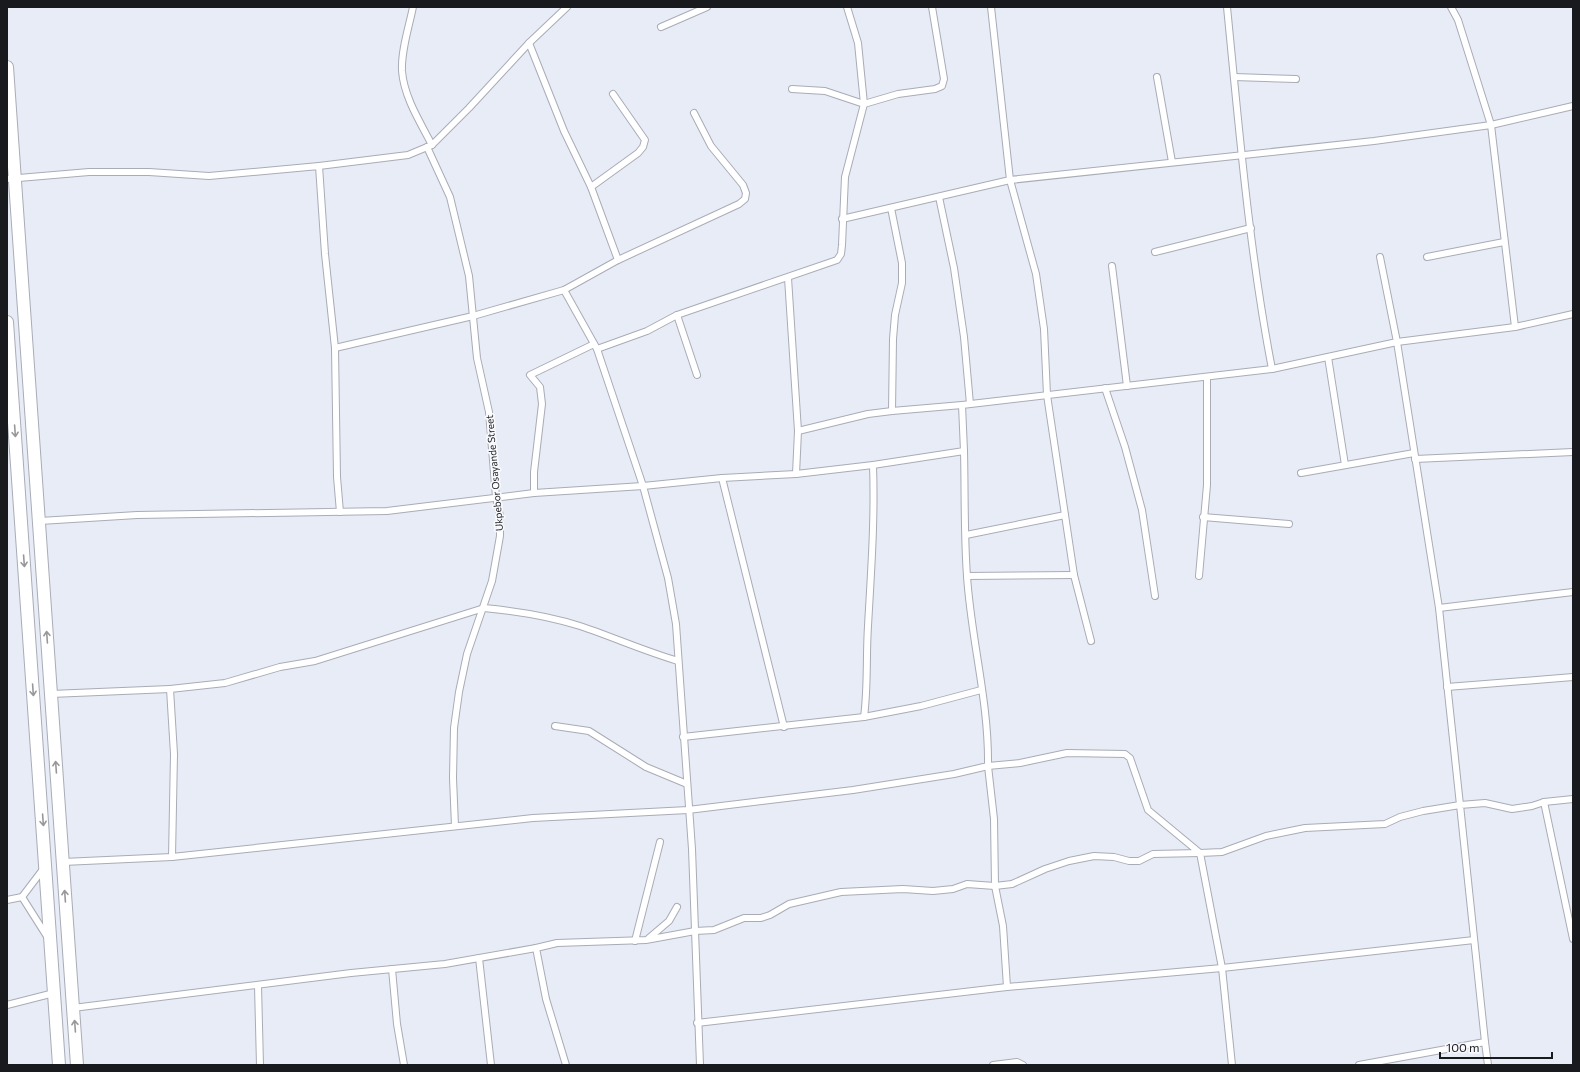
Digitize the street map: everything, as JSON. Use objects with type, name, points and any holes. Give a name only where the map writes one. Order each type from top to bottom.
[{"type":"highway","points":[[7,67],[11,179],[40,521],[77,1065]]},
{"type":"highway","points":[[7,322],[46,866],[58,1065]]},
{"type":"street","name":"Ukpebor Osayande Street","points":[[413,7],[403,54],[402,71],[405,87],[450,197],[469,276],[472,294],[477,358],[489,412],[496,497],[500,516],[500,536],[492,581],[484,608],[476,623],[467,654],[454,728],[453,778],[455,826]]},
{"type":"street","points":[[11,179],[89,172],[149,172],[209,176],[318,166],[408,155],[429,146],[470,108],[529,43],[567,7]]},
{"type":"street","points":[[661,27],[707,7]]},
{"type":"street","points":[[534,493],[534,472],[542,404],[540,387],[530,375],[595,346],[648,331],[677,316],[837,260],[841,254],[845,177],[864,104],[858,43],[847,7]]},
{"type":"street","points":[[792,89],[825,91],[864,104],[898,94],[935,89],[942,86],[944,79],[932,7]]},
{"type":"street","points":[[991,7],[1010,180],[1036,274],[1044,328],[1046,395],[1074,575],[1091,641]]},
{"type":"street","points":[[1227,7],[1242,155],[1261,316],[1272,369]]},
{"type":"street","points":[[1451,7],[1458,20],[1491,125],[1515,328]]},
{"type":"street","points":[[529,43],[564,131],[591,187],[618,260]]},
{"type":"street","points":[[1157,77],[1172,162]]},
{"type":"street","points":[[1234,77],[1296,79]]},
{"type":"street","points":[[591,187],[638,153],[643,147],[645,140],[613,94]]},
{"type":"street","points":[[842,219],[1010,180],[1374,141],[1491,125],[1573,106]]},
{"type":"street","points":[[335,348],[473,316],[564,290],[618,260],[739,204],[745,200],[746,193],[743,185],[711,146],[694,113]]},
{"type":"street","points":[[318,166],[325,254],[335,348],[337,477],[340,512]]},
{"type":"street","points":[[939,197],[954,268],[964,337],[970,404]]},
{"type":"street","points":[[892,208],[902,263],[902,283],[895,315],[893,338],[892,411]]},
{"type":"street","points":[[1155,252],[1251,228]]},
{"type":"street","points":[[1427,257],[1504,242]]},
{"type":"street","points":[[1380,257],[1397,342],[1439,608],[1488,1065]]},
{"type":"street","points":[[1112,266],[1127,386]]},
{"type":"street","points":[[788,278],[798,431],[796,474]]},
{"type":"street","points":[[564,290],[595,346],[643,486],[673,600],[692,850],[697,1023],[700,1065]]},
{"type":"street","points":[[798,431],[868,414],[1207,378],[1272,369],[1397,342],[1515,328],[1573,314]]},
{"type":"street","points":[[677,316],[697,375]]},
{"type":"street","points":[[1328,357],[1345,465]]},
{"type":"street","points":[[1199,576],[1203,517],[1207,486],[1207,378]]},
{"type":"street","points":[[1105,388],[1125,447],[1142,510],[1155,596]]},
{"type":"street","points":[[962,405],[967,576],[982,690],[994,819],[995,886],[1003,926],[1007,988]]},
{"type":"street","points":[[40,521],[137,515],[387,510],[534,493],[643,486],[722,478],[796,474],[873,465],[964,451]]},
{"type":"street","points":[[1301,473],[1345,465],[1415,456],[1573,452]]},
{"type":"street","points":[[864,717],[867,694],[868,628],[872,571],[873,465]]},
{"type":"street","points":[[722,478],[784,727]]},
{"type":"street","points":[[966,535],[1064,515]]},
{"type":"street","points":[[1203,517],[1289,524]]},
{"type":"street","points":[[967,576],[1074,575]]},
{"type":"street","points":[[1439,608],[1573,592]]},
{"type":"street","points":[[51,694],[170,689],[225,683],[280,667],[315,662],[484,608],[508,610],[579,626],[646,651],[678,661]]},
{"type":"street","points":[[1447,687],[1573,677]]},
{"type":"street","points":[[170,689],[174,754],[172,857]]},
{"type":"street","points":[[683,737],[864,717],[921,706],[982,690]]},
{"type":"street","points":[[555,726],[589,731],[646,767],[687,784]]},
{"type":"street","points":[[63,862],[172,857],[533,818],[688,810],[853,790],[954,774],[988,766],[1020,763],[1067,753],[1125,754],[1130,758],[1148,810],[1200,853],[1222,968],[1232,1065]]},
{"type":"street","points":[[73,1008],[444,964],[557,943],[646,940],[695,930],[723,928],[744,918],[761,918],[770,915],[781,907],[789,904],[841,892],[904,889],[933,891],[953,889],[967,884],[995,886],[1012,884],[1069,861],[1094,856],[1114,856],[1129,861],[1138,861],[1153,854],[1222,852],[1266,836],[1305,828],[1385,824],[1415,813],[1460,805],[1486,803],[1512,809],[1532,806],[1544,802],[1573,799]]},
{"type":"street","points":[[1544,802],[1573,939]]},
{"type":"street","points":[[636,941],[660,842]]},
{"type":"street","points":[[7,900],[22,897],[46,866]]},
{"type":"street","points":[[22,897],[50,941]]},
{"type":"street","points":[[646,940],[669,920],[677,907]]},
{"type":"street","points":[[697,1023],[1007,988],[1222,968],[1474,940]]},
{"type":"street","points":[[536,948],[546,999],[566,1065]]},
{"type":"street","points":[[479,958],[491,1065]]},
{"type":"street","points":[[392,969],[397,1024],[404,1065]]},
{"type":"street","points":[[258,986],[260,1065]]},
{"type":"street","points":[[7,1005],[54,993]]},
{"type":"street","points":[[1359,1065],[1485,1042]]},
{"type":"street","points":[[993,1065],[1017,1062],[1023,1065]]}]
